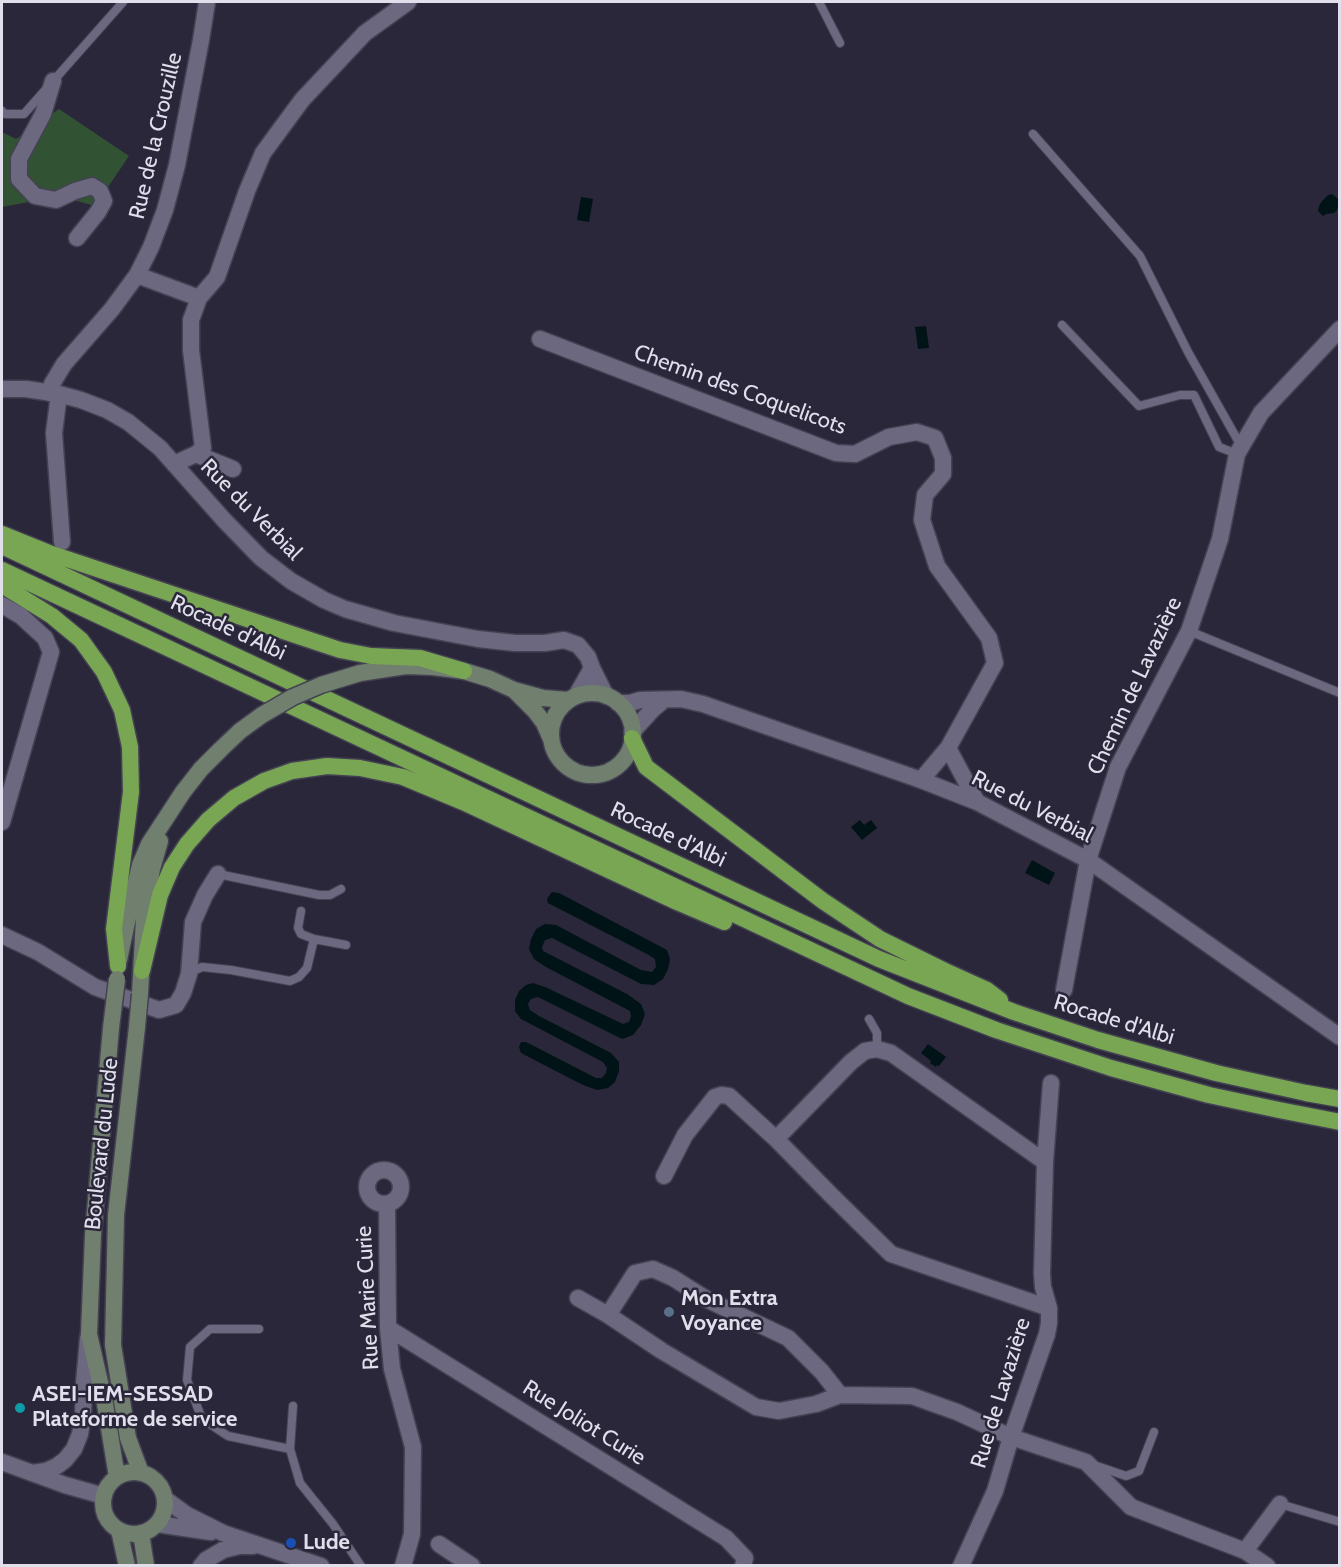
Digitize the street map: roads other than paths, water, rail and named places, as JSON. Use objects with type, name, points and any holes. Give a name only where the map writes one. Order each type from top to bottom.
[{"type":"highway","points":[[2,534],[60,557],[340,650],[371,656],[420,658],[464,671]]},
{"type":"highway","name":"Rocade d'Albi","points":[[2,546],[879,959],[1014,1012],[1098,1040],[1194,1067],[1295,1091],[1340,1099]]},
{"type":"highway","name":"Rocade d'Albi","points":[[2,570],[908,996],[996,1030],[1111,1068],[1209,1095],[1340,1122]]},
{"type":"highway","points":[[2,585],[52,616],[81,640],[104,672],[123,710],[130,747],[131,792],[114,929],[117,972]]},
{"type":"highway","points":[[632,735],[646,767],[823,902],[880,939],[987,990],[1014,1012]]},
{"type":"highway","points":[[142,971],[160,895],[172,867],[187,844],[208,820],[234,798],[264,781],[291,771],[327,766],[360,768],[403,777],[463,802],[677,902],[908,996]]},
{"type":"main road","name":"Boulevard du Lude","points":[[117,1477],[105,1404],[89,1334],[93,1235],[117,972],[130,903],[140,865],[149,844],[183,792],[221,748],[262,715],[293,697],[360,673],[406,666],[464,671],[514,690]]},
{"type":"main road","points":[[514,690],[543,698],[572,698],[586,693],[596,693],[612,699],[625,711],[630,721],[632,735],[629,751],[622,762],[611,770],[598,774],[585,774],[573,770],[562,762],[555,751],[544,723],[514,690]]},
{"type":"main road","points":[[551,739],[554,717],[560,708],[572,698]]},
{"type":"main road","name":"Boulevard du Lude","points":[[141,1473],[128,1438],[113,1345],[116,1215],[137,1027],[144,918],[152,868],[166,820]]},
{"type":"main road","points":[[132,1472],[141,1473],[157,1482],[165,1499],[165,1508],[157,1524],[150,1530],[133,1534],[119,1530],[111,1524],[103,1506],[104,1496],[106,1489],[117,1477],[132,1472]]},
{"type":"main road","points":[[119,1530],[127,1566]]},
{"type":"main road","points":[[141,1533],[146,1566]]},
{"type":"street","name":"Rue de la Crouzille","points":[[55,393],[52,384],[64,364],[112,309],[137,275],[165,210],[199,51],[207,2]]},
{"type":"street","points":[[174,464],[196,454],[203,448],[191,350],[191,320],[199,298],[216,277],[263,153],[302,100],[365,33],[408,2]]},
{"type":"street","points":[[53,81],[43,114],[19,159],[19,179],[35,196],[56,200],[92,186],[100,191],[104,201],[77,238]]},
{"type":"street","points":[[137,275],[199,298]]},
{"type":"street","name":"Chemin de Lavazière","points":[[1064,990],[1088,860],[1118,767],[1189,631],[1220,539],[1239,451],[1260,413],[1340,329]]},
{"type":"street","name":"Chemin des Coquelicots","points":[[540,339],[836,453],[855,454],[889,436],[916,432],[934,438],[943,458],[943,474],[925,495],[922,520],[937,566],[988,638],[995,663],[948,748],[921,780]]},
{"type":"street","name":"Rue du Verbial","points":[[2,389],[26,389],[55,393],[106,410],[128,422],[160,448],[261,558],[291,581],[345,609],[394,623],[478,639],[515,644],[564,640],[578,645],[588,657],[592,668],[612,699],[681,699],[703,704],[921,780],[977,802],[1088,860],[1340,1037]]},
{"type":"street","points":[[55,393],[54,433],[62,542]]},
{"type":"street","points":[[196,454],[233,469]]},
{"type":"street","points":[[2,605],[21,616],[45,638],[51,652],[2,822]]},
{"type":"street","points":[[572,698],[586,681],[592,668]]},
{"type":"street","points":[[632,735],[653,709],[664,700]]},
{"type":"street","points":[[948,748],[977,802]]},
{"type":"street","points":[[2,935],[38,952],[95,987],[159,1010],[176,1005],[183,993],[189,974],[194,922],[205,895],[218,874]]},
{"type":"street","points":[[776,1139],[850,1062],[864,1051],[877,1049],[891,1053],[1045,1162]]},
{"type":"street","name":"Rue de Lavazière","points":[[961,1566],[995,1491],[1047,1334],[1049,1308],[1042,1274],[1045,1162],[1051,1083]]},
{"type":"street","points":[[664,1176],[685,1135],[715,1097],[729,1096],[776,1139],[891,1254],[1049,1308]]},
{"type":"street","name":"Rue Marie Curie","points":[[387,1204],[388,1328],[392,1369],[413,1448],[412,1534],[403,1566]]},
{"type":"street","points":[[608,1316],[635,1273],[653,1269],[673,1278],[708,1300],[788,1338],[822,1372],[840,1395]]},
{"type":"street","points":[[578,1298],[756,1407],[779,1411],[816,1404],[840,1395],[912,1396],[957,1412],[1011,1437],[1086,1462],[1131,1507],[1245,1551],[1267,1566]]},
{"type":"street","name":"Rue Joliot Curie","points":[[388,1328],[726,1538],[745,1558],[744,1566]]},
{"type":"street","name":"Boulevard du Lude","points":[[32,1473],[46,1471],[57,1466],[74,1449],[84,1415],[84,1383],[89,1334]]},
{"type":"street","points":[[2,1462],[104,1496]]},
{"type":"street","points":[[165,1499],[187,1515],[223,1533],[321,1566]]},
{"type":"street","points":[[1245,1551],[1280,1504]]},
{"type":"street","points":[[157,1524],[223,1533]]},
{"type":"street","points":[[439,1544],[472,1566]]},
{"type":"street","points":[[201,1566],[206,1560],[223,1550],[239,1546],[260,1546]]},
{"type":"lane","points":[[2,111],[5,114],[24,114],[123,2]]},
{"type":"lane","points":[[819,2],[840,43]]},
{"type":"lane","points":[[1033,134],[1140,256],[1239,451]]},
{"type":"lane","points":[[1062,326],[1139,406],[1180,395],[1194,395],[1218,447],[1239,451]]},
{"type":"lane","points":[[1189,631],[1340,693]]},
{"type":"lane","points":[[218,874],[319,895],[330,895],[341,889]]},
{"type":"lane","points":[[301,911],[298,928],[301,934],[346,945]]},
{"type":"lane","points":[[189,974],[202,967],[290,981],[299,977],[308,968],[314,939]]},
{"type":"lane","points":[[869,1019],[877,1033],[877,1049]]},
{"type":"lane","points":[[259,1329],[210,1329],[190,1347],[187,1380],[202,1419],[228,1436],[290,1449]]},
{"type":"lane","points":[[293,1406],[290,1449],[300,1483],[333,1524],[361,1566]]},
{"type":"lane","points":[[1086,1462],[1126,1476],[1139,1471],[1154,1432]]},
{"type":"lane","points":[[1280,1504],[1340,1522]]},
{"type":"place","name":"Mon Extra Voyance","points":[[669,1312]]},
{"type":"place","name":"ASEI-IEM-SESSAD Plateforme de service","points":[[20,1408]]},
{"type":"place","name":"Lude","points":[[291,1543]]}]
